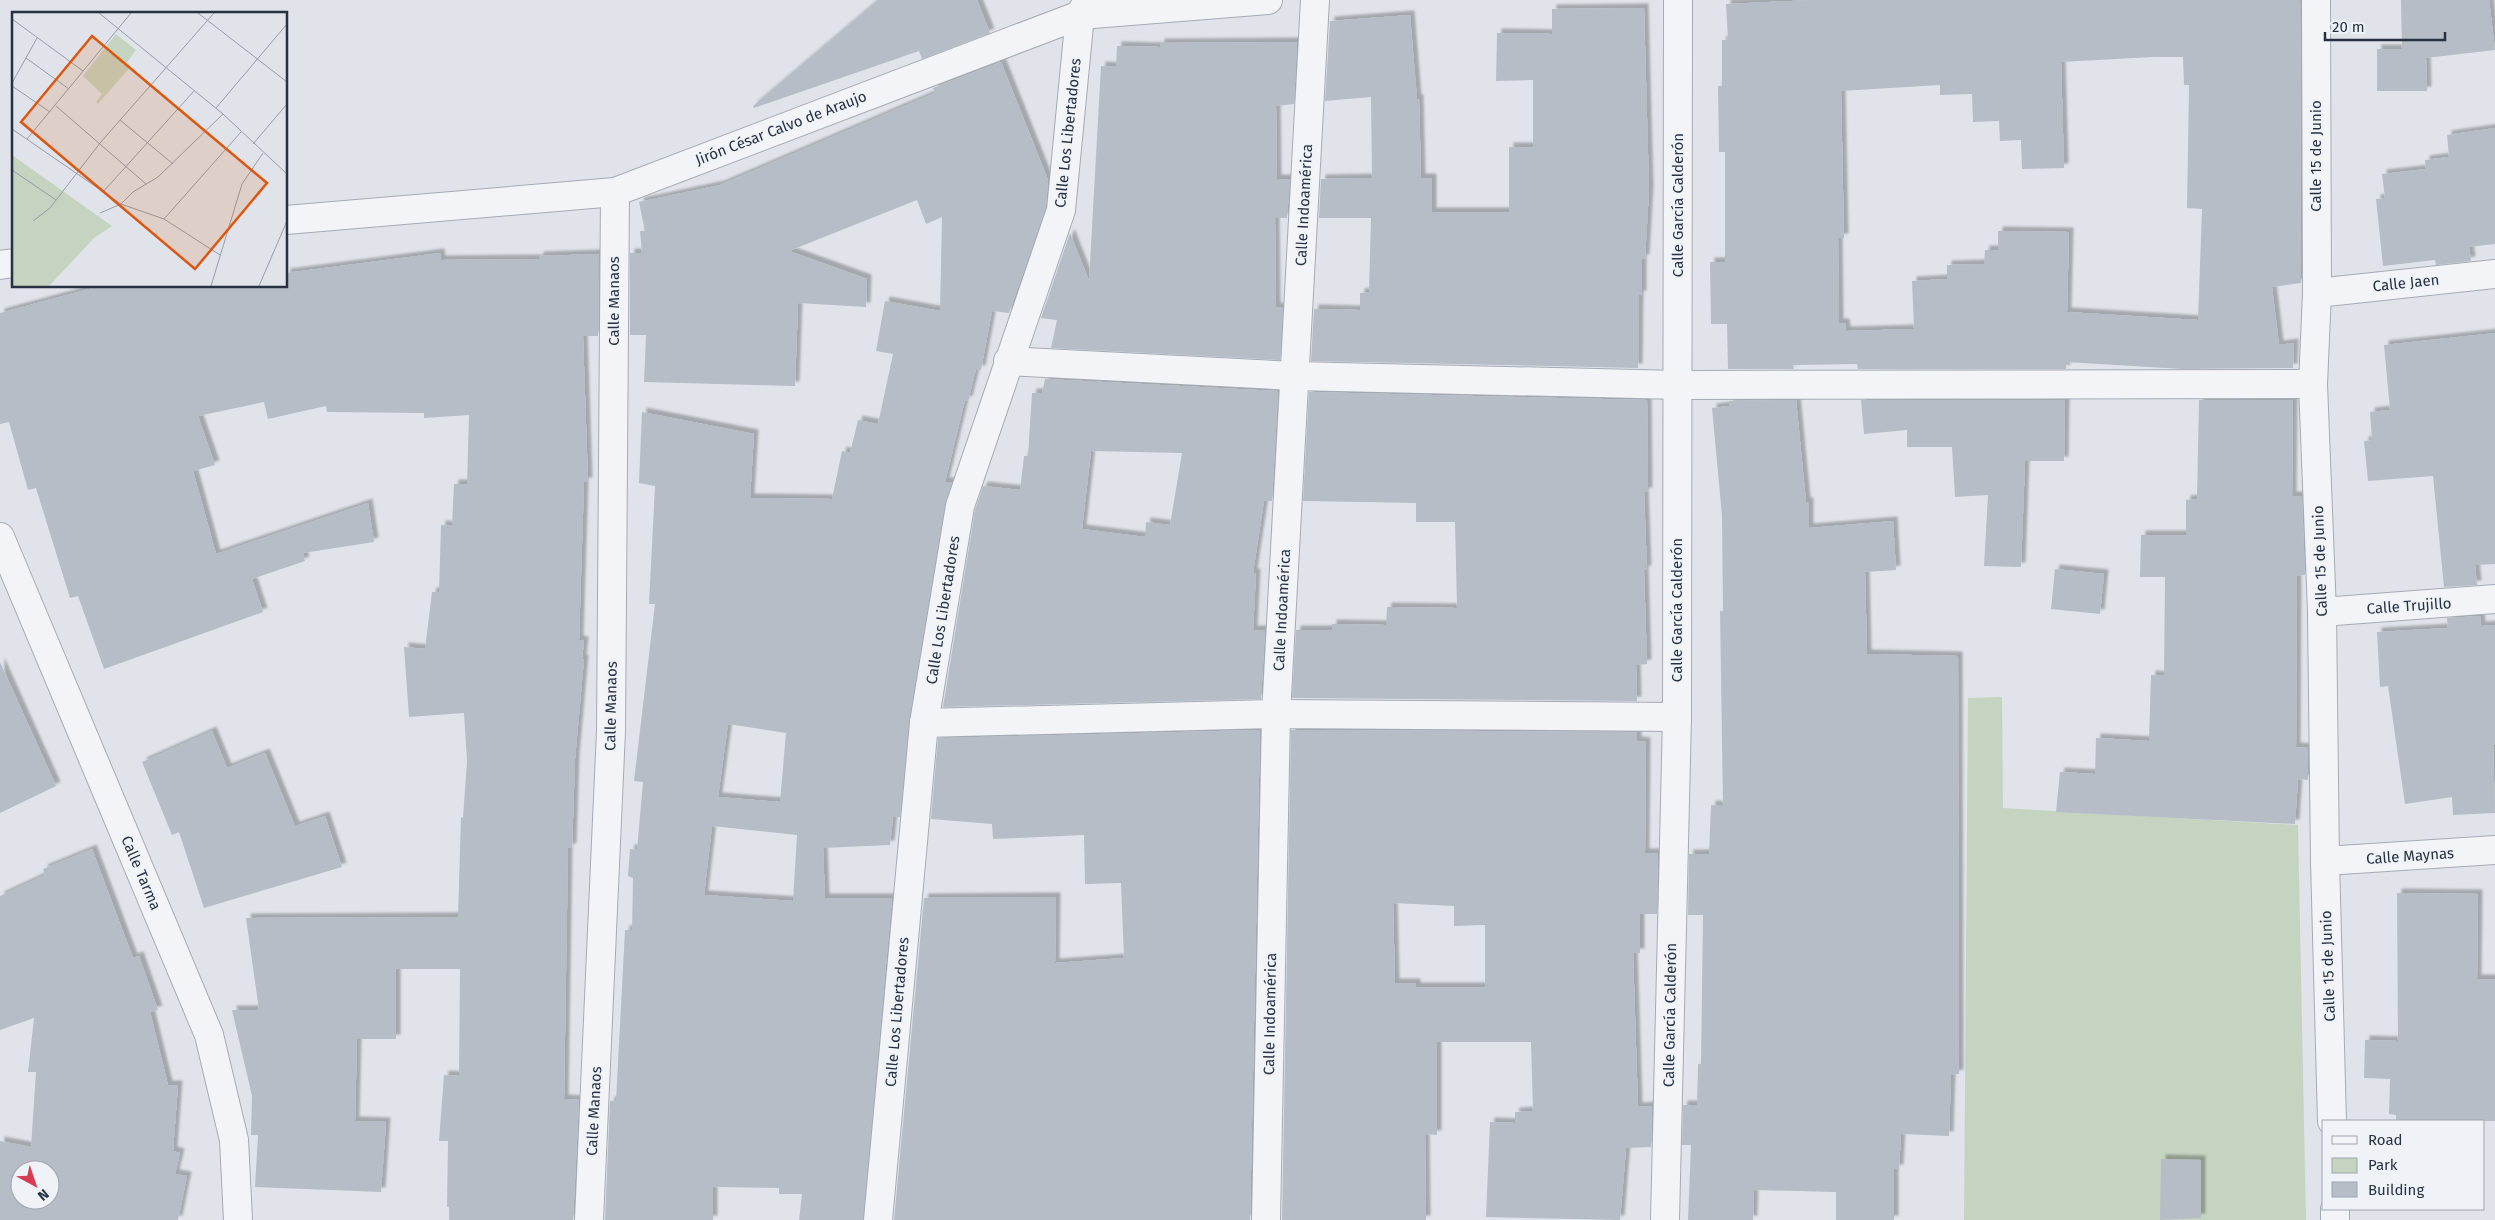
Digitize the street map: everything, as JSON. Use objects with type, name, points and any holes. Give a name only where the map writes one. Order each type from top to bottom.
[{"type":"street","name":"Jirón César Calvo de Araujo","points":[[288,220],[615,192],[1084,8],[1268,0]]},
{"type":"street","name":"Calle Indoamérica","points":[[1266,1220],[1276,714],[1315,0]]},
{"type":"street","name":"Calle García Calderón","points":[[1665,1220],[1677,717],[1678,0]]},
{"type":"street","name":"Calle 15 de Junio","points":[[2316,0],[2317,293],[2313,384],[2322,612],[2325,861],[2332,1120]]},
{"type":"street","name":"Calle Los Libertadores","points":[[878,1220],[924,724],[960,506],[1008,360],[1061,210],[1084,8]]},
{"type":"street","name":"Calle Manaos","points":[[589,1220],[611,731],[615,192]]},
{"type":"street","name":"Calle Jaen","points":[[2317,293],[2495,274]]},
{"type":"street","points":[[1008,360],[1295,376],[1678,384],[2313,384]]},
{"type":"street","name":"Calle Tarma","points":[[0,536],[208,1035],[234,1140],[238,1220]]},
{"type":"street","name":"Calle Trujillo","points":[[2322,612],[2495,599]]},
{"type":"street","points":[[924,724],[1276,714],[1677,717]]},
{"type":"street","name":"Calle Maynas","points":[[2325,861],[2495,850]]},
{"type":"green space","points":[[2002,697],[2003,808],[2298,825],[2306,1220],[1964,1220],[1968,698]]},
{"type":"building","points":[[878,0],[977,0],[990,33],[922,59],[919,51],[754,108],[753,106]]},
{"type":"building","points":[[1814,0],[2300,0],[2301,283],[2272,287],[2279,345],[2294,343],[2293,368],[2182,369],[2066,362],[2066,369],[1858,369],[1857,364],[1793,365],[1794,369],[1728,369],[1727,324],[1711,324],[1710,262],[1725,262],[1725,152],[1719,152],[1718,86],[1722,86],[1722,40],[1728,40],[1726,4]],"holes":[[[2183,57],[2184,85],[2189,85],[2187,208],[2202,209],[2198,320],[2067,312],[2069,232],[1998,231],[1998,250],[1985,250],[1984,264],[1947,265],[1947,279],[1912,281],[1914,329],[1846,331],[1845,323],[1839,323],[1838,238],[1844,238],[1841,91],[1940,85],[1940,95],[1972,94],[1973,122],[1999,121],[2000,141],[2021,140],[2022,169],[2064,168],[2061,62]]]},
{"type":"building","points":[[2401,0],[2489,0],[2495,50],[2426,58],[2427,91],[2377,91],[2377,49],[2402,49]]},
{"type":"building","points":[[1644,8],[1649,190],[1645,259],[1642,259],[1642,295],[1639,295],[1638,368],[1311,361],[1314,309],[1360,310],[1360,293],[1369,292],[1371,218],[1319,218],[1321,179],[1372,178],[1371,97],[1325,101],[1330,21],[1410,15],[1417,99],[1419,99],[1421,178],[1432,178],[1432,212],[1509,212],[1509,147],[1533,147],[1533,80],[1496,81],[1497,33],[1552,34],[1552,9]]},
{"type":"building","points":[[1297,42],[1294,104],[1276,106],[1277,179],[1290,179],[1287,218],[1275,218],[1276,307],[1283,308],[1280,360],[1051,348],[1057,320],[1041,318],[1070,233],[1089,281],[1101,66],[1116,67],[1117,46],[1160,47],[1160,43]]},
{"type":"building","points":[[1001,62],[1048,180],[1046,207],[1009,313],[992,311],[981,370],[976,369],[968,401],[965,400],[945,482],[952,482],[945,503],[909,721],[900,817],[893,817],[890,845],[823,848],[825,898],[892,898],[863,1220],[799,1220],[802,1194],[779,1194],[779,1188],[713,1187],[713,1220],[605,1220],[610,1101],[616,1101],[625,930],[632,930],[633,878],[628,876],[630,849],[637,850],[643,782],[634,781],[655,604],[649,604],[655,486],[639,483],[642,412],[754,434],[750,498],[832,499],[842,451],[850,453],[858,420],[878,424],[893,354],[876,351],[885,301],[940,311],[942,217],[926,224],[917,200],[789,251],[867,279],[866,307],[798,303],[795,386],[644,382],[646,335],[630,335],[630,253],[642,253],[640,231],[645,231],[639,202],[720,185],[935,93],[933,88]],"holes":[[[728,724],[786,733],[780,802],[718,797]],[[712,826],[797,835],[793,901],[704,895]]]},
{"type":"building","points":[[2495,128],[2495,244],[2469,247],[2471,261],[2436,265],[2435,260],[2383,266],[2376,199],[2385,198],[2382,174],[2426,169],[2425,160],[2449,157],[2447,135]]},
{"type":"building","points":[[440,253],[441,260],[539,259],[539,256],[599,254],[598,336],[583,336],[588,482],[584,482],[579,640],[584,641],[582,659],[584,659],[575,759],[572,848],[568,848],[564,1099],[579,1100],[573,1220],[449,1220],[449,1207],[447,1207],[448,1141],[439,1141],[444,1075],[459,1076],[460,969],[396,969],[396,1039],[357,1039],[355,1121],[386,1122],[381,1192],[255,1187],[258,1135],[251,1135],[252,1096],[232,1010],[259,1010],[246,918],[458,917],[461,817],[463,818],[467,761],[464,713],[409,717],[404,647],[425,649],[432,592],[439,592],[441,525],[452,526],[454,484],[467,484],[469,415],[424,418],[424,413],[327,412],[326,406],[268,419],[264,402],[198,416],[215,465],[193,471],[216,554],[368,503],[374,542],[303,553],[305,561],[252,579],[263,612],[104,669],[78,596],[70,598],[36,488],[28,490],[9,422],[0,424],[0,313],[93,288],[288,288],[288,273]]},
{"type":"building","points":[[2495,333],[2495,564],[2475,565],[2477,585],[2444,587],[2433,476],[2368,481],[2364,441],[2372,440],[2370,412],[2390,410],[2384,345]]},
{"type":"building","points":[[1045,379],[1278,391],[1272,501],[1264,501],[1253,573],[1256,573],[1253,630],[1265,630],[1261,699],[943,707],[975,510],[983,486],[1020,490],[1024,456],[1028,456],[1032,393],[1042,393]],"holes":[[[1091,451],[1182,453],[1170,525],[1146,522],[1145,537],[1082,529]]]},
{"type":"building","points":[[1309,392],[1647,400],[1648,492],[1644,492],[1647,570],[1644,570],[1647,664],[1636,665],[1637,701],[1292,698],[1296,630],[1332,630],[1332,624],[1386,625],[1387,607],[1457,608],[1455,522],[1416,522],[1416,503],[1303,501]]},
{"type":"building","points":[[1796,400],[1806,502],[1809,502],[1809,528],[1893,521],[1896,570],[1865,572],[1867,654],[1958,656],[1959,1074],[1951,1075],[1949,1136],[1901,1134],[1899,1169],[1894,1169],[1894,1220],[1836,1220],[1836,1192],[1754,1190],[1753,1220],[1688,1220],[1691,1145],[1682,1145],[1683,1105],[1697,1105],[1698,1064],[1701,1064],[1703,915],[1688,915],[1689,854],[1709,854],[1711,805],[1723,806],[1720,611],[1723,611],[1722,516],[1712,408],[1729,406],[1729,401]]},
{"type":"building","points":[[1861,400],[2065,400],[2064,461],[2025,461],[2021,567],[1984,566],[1988,495],[1955,497],[1952,447],[1907,447],[1907,430],[1864,434]]},
{"type":"building","points":[[2199,400],[2293,400],[2292,496],[2302,496],[2305,575],[2297,576],[2296,747],[2308,748],[2308,780],[2298,779],[2295,824],[2056,812],[2060,772],[2095,774],[2096,738],[2149,741],[2151,675],[2164,676],[2165,577],[2140,577],[2141,535],[2186,535],[2186,500],[2197,499]]},
{"type":"building","points":[[2055,569],[2104,574],[2100,614],[2051,609]]},
{"type":"building","points":[[2480,616],[2481,626],[2495,625],[2495,745],[2493,745],[2495,813],[2453,815],[2452,797],[2405,804],[2388,686],[2380,687],[2377,632],[2448,628],[2447,618]]},
{"type":"building","points":[[0,662],[56,786],[0,813]]},
{"type":"building","points":[[1260,730],[1250,1220],[894,1220],[924,898],[1056,897],[1055,963],[1124,958],[1121,883],[1085,884],[1084,835],[993,839],[992,824],[931,819],[938,738]]},
{"type":"building","points":[[1291,730],[1637,732],[1637,741],[1646,742],[1645,853],[1658,853],[1657,914],[1640,914],[1640,953],[1633,953],[1638,1107],[1652,1106],[1651,1147],[1626,1148],[1620,1220],[1486,1217],[1490,1122],[1515,1123],[1515,1112],[1533,1111],[1531,1042],[1437,1042],[1437,1135],[1425,1134],[1426,1220],[1282,1220]],"holes":[[[1393,903],[1454,906],[1454,926],[1485,925],[1485,987],[1416,987],[1416,983],[1395,983]]]},
{"type":"building","points":[[212,731],[227,768],[265,753],[295,826],[325,816],[342,867],[204,908],[179,832],[172,835],[142,762]]},
{"type":"building","points":[[92,849],[133,958],[139,956],[158,1010],[150,1012],[168,1085],[178,1085],[173,1151],[180,1153],[175,1174],[187,1176],[178,1220],[0,1220],[0,1141],[31,1147],[36,1072],[28,1072],[34,1018],[0,1030],[0,896],[45,875],[43,869]]},
{"type":"building","points":[[2397,893],[2478,894],[2477,979],[2495,979],[2495,1121],[2396,1120],[2396,1115],[2389,1114],[2390,1079],[2364,1078],[2365,1040],[2398,1041]]},
{"type":"building","points":[[2161,1159],[2201,1160],[2201,1218],[2160,1220]]}]
